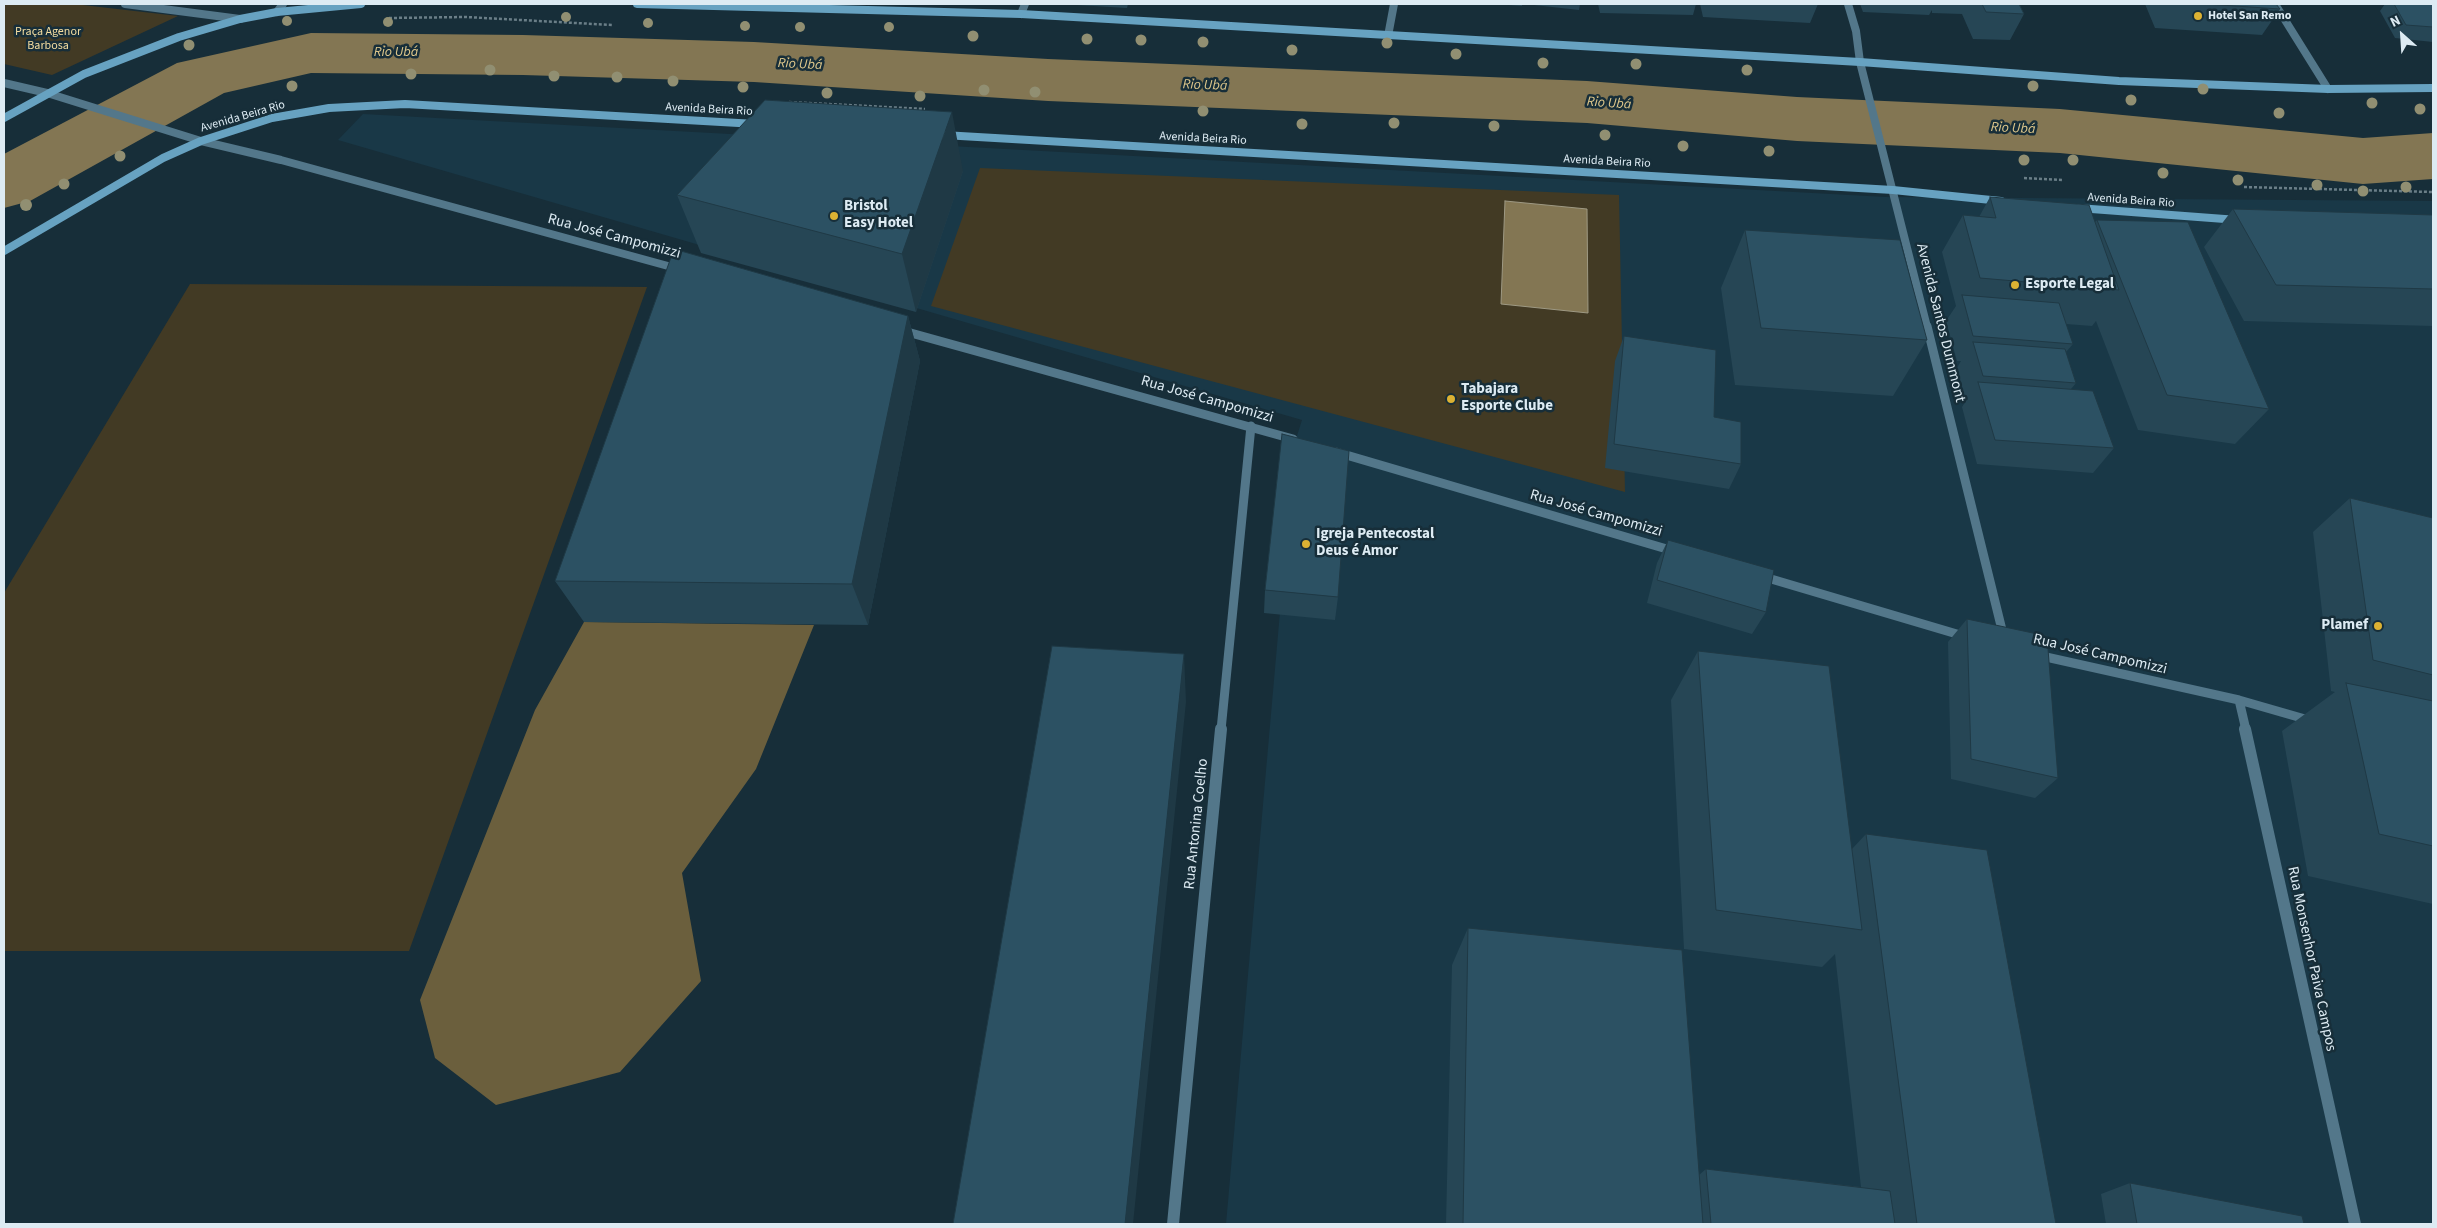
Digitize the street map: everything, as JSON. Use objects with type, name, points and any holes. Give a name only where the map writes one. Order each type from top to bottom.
[{"type":"main road","points":[[4,118],[47,93],[109,63],[179,37],[240,19],[277,12],[361,4]]},
{"type":"main road","points":[[636,4],[1021,14],[1860,62],[2119,81],[2328,89],[2433,88]]},
{"type":"main road","name":"Avenida Beira Rio","points":[[4,251],[163,158],[201,141],[272,118],[329,108],[405,104],[763,124]]},
{"type":"main road","name":"Avenida Beira Rio","points":[[932,134],[1893,190],[2008,201]]},
{"type":"main road","name":"Avenida Beira Rio","points":[[2066,207],[2243,220]]},
{"type":"street","points":[[125,4],[240,19]]},
{"type":"street","points":[[277,12],[283,4]]},
{"type":"street","points":[[1021,14],[1025,4]]},
{"type":"street","points":[[1388,36],[1394,4]]},
{"type":"street","name":"Avenida Santos Dummont","points":[[1848,4],[1856,31],[1860,62],[1887,164],[2001,647]]},
{"type":"street","points":[[2275,4],[2328,89]]},
{"type":"street","name":"Rua José Campomizzi","points":[[4,83],[47,93],[201,141],[281,160],[684,271]]},
{"type":"street","name":"Rua José Campomizzi","points":[[886,326],[1298,440]]},
{"type":"street","name":"Rua Antonina Coelho","points":[[1173,1224],[1251,426]]},
{"type":"street","name":"Rua José Campomizzi","points":[[1327,449],[1691,556]]},
{"type":"street","points":[[1748,573],[1978,640]]},
{"type":"street","name":"Rua José Campomizzi","points":[[2026,653],[2239,700],[2322,724]]},
{"type":"street","name":"Rua Monsenhor Paiva Campos","points":[[2239,700],[2355,1224]]},
{"type":"shaded area","points":[[363,114],[1886,197],[2433,201],[2433,1224],[1226,1224],[1295,442],[1302,420],[338,140]]},
{"type":"shaded area","points":[[1505,201],[1587,209],[1588,313],[1501,304]]},
{"type":"shaded area","points":[[584,622],[814,625],[756,769],[682,873],[701,981],[620,1072],[496,1105],[435,1058],[420,1000],[535,710]]},
{"type":"green space","name":"Praça Agenor Barbosa","points":[[4,4],[74,4],[178,16],[52,75],[4,64]]},
{"type":"green space","name":"Tabajara Esporte Clube","points":[[980,168],[1619,195],[1625,492],[931,306]]},
{"type":"green space","points":[[190,284],[647,287],[409,951],[4,951],[4,593]]},
{"type":"building","points":[[1982,4],[2019,4],[2024,14],[1986,12]]},
{"type":"building","points":[[2205,4],[2276,4],[2280,9]]},
{"type":"building","points":[[2394,4],[2433,4],[2433,27],[2406,25]]},
{"type":"building","points":[[765,100],[952,112],[902,254],[677,195]]},
{"type":"building","points":[[1990,197],[2089,205],[2119,290],[1980,278],[1963,215],[1996,218]]},
{"type":"building","points":[[2233,209],[2433,215],[2433,289],[2276,285]]},
{"type":"building","points":[[2097,220],[2188,222],[2269,409],[2167,395]]},
{"type":"building","points":[[1745,230],[1900,240],[1927,340],[1761,328]]},
{"type":"building","points":[[674,249],[908,316],[852,584],[555,581]]},
{"type":"building","points":[[1962,295],[2059,303],[2073,344],[1973,336]]},
{"type":"building","points":[[1624,336],[1716,350],[1714,417],[1741,422],[1741,464],[1614,444]]},
{"type":"building","points":[[1973,342],[2065,349],[2076,383],[1983,376]]},
{"type":"building","points":[[1978,382],[2093,391],[2114,448],[1995,440]]},
{"type":"building","name":"Igreja Pentecostal Deus é Amor","points":[[1282,434],[1349,451],[1338,597],[1265,590]]},
{"type":"building","points":[[2350,498],[2433,518],[2433,675],[2373,660]]},
{"type":"building","points":[[1668,540],[1774,570],[1766,612],[1657,580]]},
{"type":"building","points":[[1967,619],[2047,636],[2058,778],[1971,759]]},
{"type":"building","points":[[1052,646],[1184,654],[1125,1224],[953,1224]]},
{"type":"building","points":[[1698,651],[1829,666],[1862,930],[1716,910]]},
{"type":"building","points":[[2346,683],[2433,701],[2433,846],[2379,834]]},
{"type":"building","points":[[1866,834],[1987,850],[2056,1224],[1917,1224]]},
{"type":"building","points":[[1468,928],[1682,950],[1703,1224],[1463,1224]]},
{"type":"building","points":[[1706,1169],[1890,1191],[1895,1224],[1711,1224]]},
{"type":"building","points":[[2130,1183],[2302,1216],[2304,1224],[2137,1224]]},
{"type":"waterway","name":"Rio Ubá","points":[[4,184],[201,78],[311,53],[523,55],[754,62],[1048,80],[1587,102],[1797,119],[2060,131],[2363,161],[2433,156]]},
{"type":"place","name":"Hotel San Remo","points":[[2198,16]]},
{"type":"place","name":"Bristol Easy Hotel","points":[[834,216]]},
{"type":"place","name":"Esporte Legal","points":[[2015,285]]},
{"type":"place","name":"Tabajara Esporte Clube","points":[[1451,399]]},
{"type":"place","name":"Igreja Pentecostal Deus é Amor","points":[[1306,544]]},
{"type":"place","name":"Plamef","points":[[2378,626]]}]
